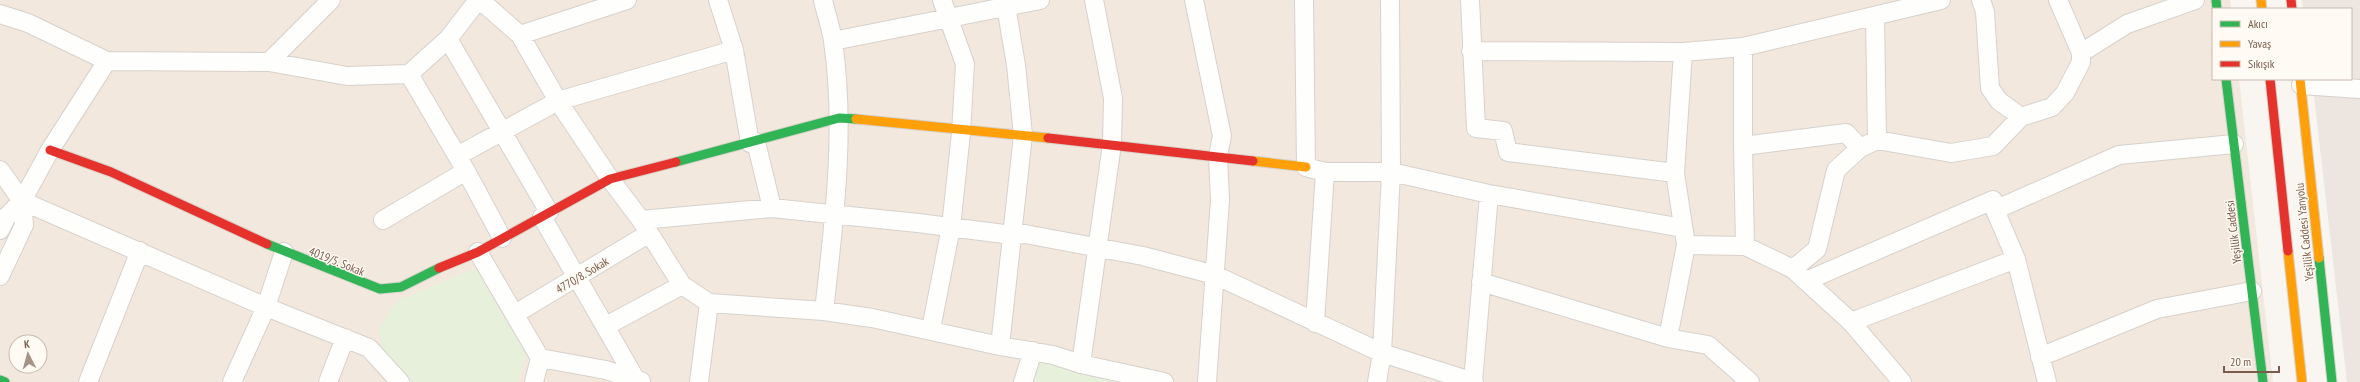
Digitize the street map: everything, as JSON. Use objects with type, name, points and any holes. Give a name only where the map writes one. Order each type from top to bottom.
[{"type":"main road","name":"Yeşillik Caddesi","points":[[2226,80],[2263,382]]},
{"type":"main road","points":[[2270,80],[2302,382]]},
{"type":"main road","name":"Yeşillik Caddesi Yanyolu","points":[[2301,82],[2332,382]]},
{"type":"main road","points":[[839,118],[962,128],[1306,167]]},
{"type":"main road","name":"4019/5. Sokak","points":[[50,150],[111,172],[284,252],[380,289],[401,287],[426,273],[478,252],[610,179],[750,144],[839,118]]},
{"type":"main road","points":[[0,380],[5,382]]},
{"type":"street","points":[[269,62],[331,0]]},
{"type":"street","points":[[0,14],[28,23],[107,61],[269,62],[347,76],[409,74],[448,39],[479,0],[520,35],[558,102],[682,285],[709,303],[824,311],[931,329],[1000,346],[1053,354],[1081,364],[1164,382]]},
{"type":"street","points":[[520,35],[627,0]]},
{"type":"street","points":[[718,0],[734,50],[750,144],[756,142],[772,208]]},
{"type":"street","points":[[823,0],[833,41],[839,118],[834,214],[824,311]]},
{"type":"street","points":[[931,329],[951,227],[962,128],[965,64],[942,0]]},
{"type":"street","points":[[833,41],[1040,0]]},
{"type":"street","points":[[1081,364],[1112,144],[1113,98],[1094,0]]},
{"type":"street","points":[[1194,0],[1222,136],[1218,156],[1220,200],[1207,382]]},
{"type":"street","points":[[1304,0],[1306,167],[1325,172],[1391,172],[1685,236],[1746,246],[1799,275],[1851,322],[1902,382]]},
{"type":"street","points":[[1377,382],[1382,353],[1391,172],[1390,0]]},
{"type":"street","points":[[1470,0],[1471,51],[1476,128],[1503,131],[1508,152],[1675,173]]},
{"type":"street","points":[[1471,51],[1683,52],[1743,47],[1875,17],[1941,0]]},
{"type":"street","points":[[1981,0],[1985,12],[1990,88],[1999,101],[2021,117]]},
{"type":"street","points":[[1799,275],[1817,249],[1836,170],[1860,148],[1877,140],[1951,153],[1993,146],[2021,117],[2052,107],[2065,93],[2081,62],[2081,53],[2058,0]]},
{"type":"street","points":[[2081,53],[2127,24],[2195,0]]},
{"type":"street","points":[[1000,346],[1023,135],[1016,66],[1006,6]]},
{"type":"street","points":[[1875,17],[1877,140]]},
{"type":"street","points":[[448,39],[503,131],[578,277],[640,381]]},
{"type":"street","points":[[1743,47],[1743,146],[1746,246]]},
{"type":"street","points":[[457,156],[558,102],[734,50]]},
{"type":"street","points":[[1668,338],[1685,236],[1675,173],[1683,52]]},
{"type":"street","points":[[0,230],[7,216],[22,202],[50,150],[107,61]]},
{"type":"street","points":[[409,74],[466,171],[502,238]]},
{"type":"street","points":[[2301,82],[2360,89]]},
{"type":"street","points":[[1743,146],[1846,134],[1860,148]]},
{"type":"street","points":[[1995,210],[2119,155],[2234,144]]},
{"type":"street","points":[[0,170],[22,202],[24,225],[0,276]]},
{"type":"street","points":[[383,220],[466,171]]},
{"type":"street","points":[[1315,323],[1325,172]]},
{"type":"street","points":[[644,227],[772,208],[1012,235],[1025,234],[1097,247],[1143,256],[1215,275],[1382,353],[1474,382],[1489,194]]},
{"type":"street","points":[[1799,275],[1993,200],[1995,210],[2016,258],[2047,382]]},
{"type":"street","points":[[22,202],[140,251],[266,307],[369,348],[400,382]]},
{"type":"street","name":"4770/8. Sokak","points":[[515,314],[578,277],[644,227]]},
{"type":"street","points":[[88,382],[140,251]]},
{"type":"street","points":[[232,382],[266,307],[284,252]]},
{"type":"street","points":[[478,252],[540,358],[534,382]]},
{"type":"street","points":[[1851,322],[2016,258]]},
{"type":"street","points":[[1481,282],[1668,338],[1708,345],[1750,382]]},
{"type":"street","points":[[606,326],[682,285]]},
{"type":"street","points":[[2040,357],[2157,309],[2252,291]]},
{"type":"street","points":[[699,382],[709,303]]},
{"type":"street","points":[[328,382],[345,338]]},
{"type":"street","points":[[1023,382],[1032,351]]},
{"type":"street","points":[[540,358],[605,376],[640,381]]},
{"type":"shaded area","points":[[0,0],[2230,0],[2231,8],[2212,8],[2212,80],[2239,80],[2273,382],[0,382]]},
{"type":"shaded area","points":[[2302,0],[2360,0],[2360,382],[2347,382],[2312,80],[2352,80],[2352,8],[2303,8]]},
{"type":"green space","points":[[475,268],[526,354],[518,382],[409,382],[406,376],[382,362],[380,327],[395,302]]},
{"type":"green space","points":[[1033,360],[1117,376],[1115,382],[1028,382]]},
{"type":"traffic: fast","points":[[2216,0],[2217,8]]},
{"type":"traffic: fast","points":[[2226,80],[2263,382]]},
{"type":"traffic: fast","points":[[676,162],[839,118],[856,119]]},
{"type":"traffic: fast","points":[[267,244],[380,289],[401,287],[439,268]]},
{"type":"traffic: fast","points":[[2319,258],[2332,382]]},
{"type":"traffic: fast","points":[[0,380],[5,382]]},
{"type":"traffic: slow","points":[[2261,0],[2262,8]]},
{"type":"traffic: slow","points":[[2300,80],[2319,258]]},
{"type":"traffic: slow","points":[[856,119],[1048,138]]},
{"type":"traffic: slow","points":[[1253,161],[1306,167]]},
{"type":"traffic: slow","points":[[2288,251],[2302,382]]},
{"type":"traffic: jam","points":[[2291,0],[2292,8]]},
{"type":"traffic: jam","points":[[2270,80],[2288,251]]},
{"type":"traffic: jam","points":[[1048,138],[1253,161]]},
{"type":"traffic: jam","points":[[50,150],[111,172],[267,244]]},
{"type":"traffic: jam","points":[[439,268],[478,252],[610,179],[676,162]]}]
